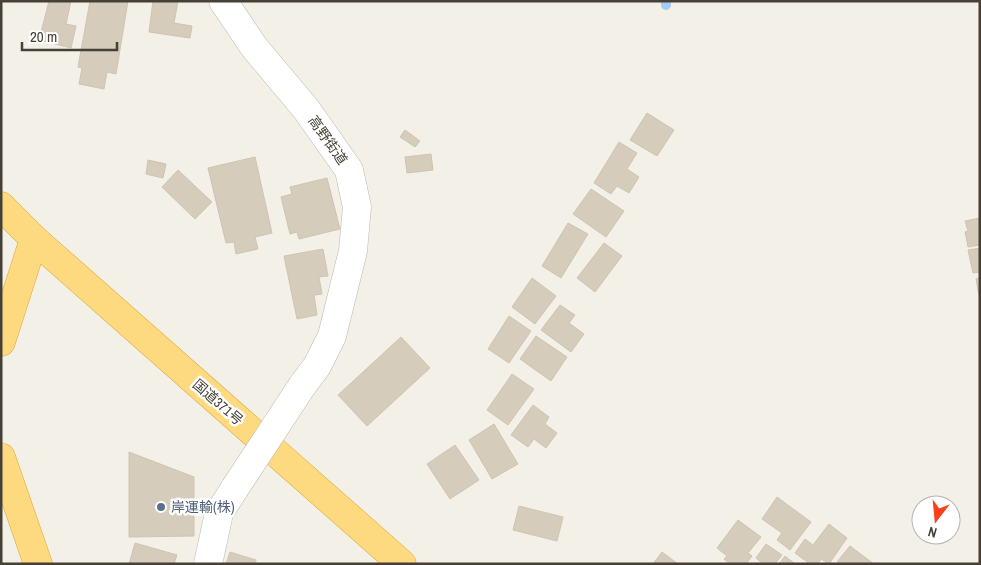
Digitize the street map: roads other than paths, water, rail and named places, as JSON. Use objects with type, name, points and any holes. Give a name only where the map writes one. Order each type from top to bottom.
[{"type":"highway","name":"国道371号","points":[[1,206],[34,240],[402,564]]},
{"type":"highway","points":[[1,342],[34,240]]},
{"type":"highway","points":[[1,457],[38,564]]},
{"type":"street","name":"高野街道","points":[[208,564],[220,513],[302,386],[317,366],[332,336],[353,252],[357,207],[349,170],[344,162],[306,109],[254,47],[223,1]]},
{"type":"place","name":"岸運輸(株)","points":[[161,507]]}]
